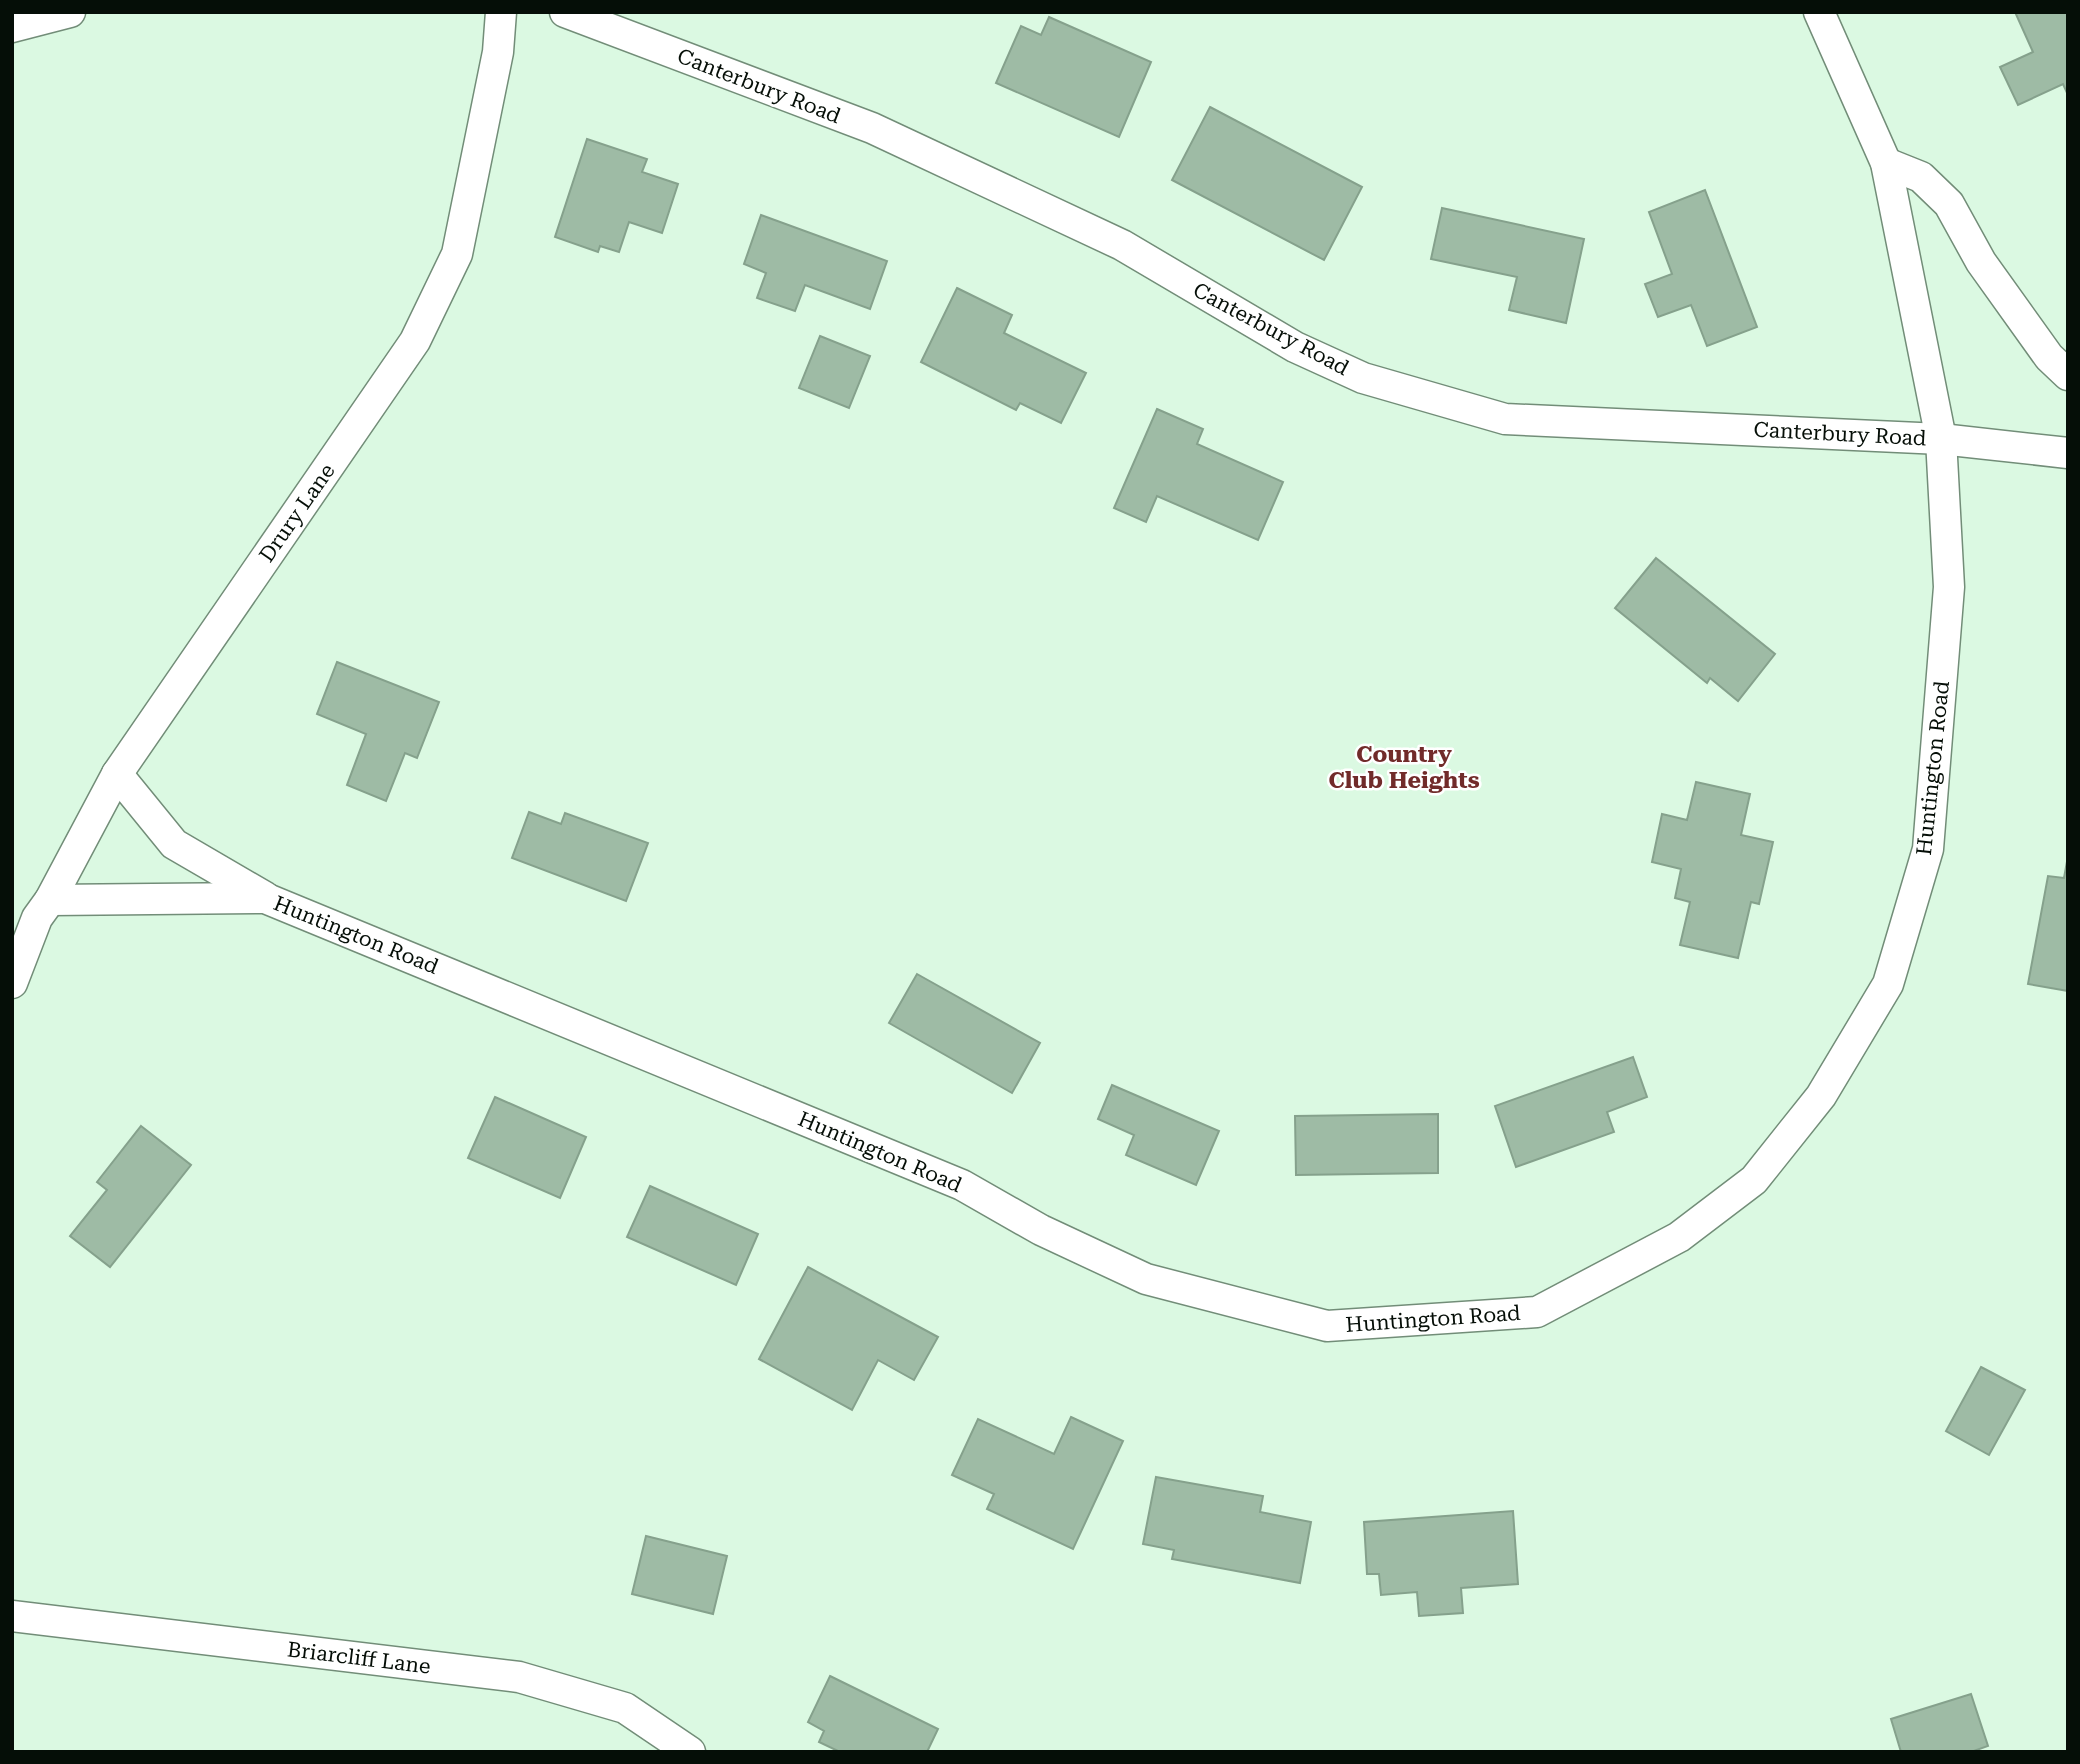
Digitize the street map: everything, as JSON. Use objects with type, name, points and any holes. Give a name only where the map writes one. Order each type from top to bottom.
[{"type":"street","points":[[12,27],[70,12]]},
{"type":"street","name":"Drury Lane","points":[[12,983],[37,918],[50,900],[117,774],[415,341],[457,254],[498,52],[501,12]]},
{"type":"street","name":"Canterbury Road","points":[[565,12],[872,128],[1122,246],[1295,347],[1363,378],[1505,419],[1941,439],[2068,453]]},
{"type":"street","name":"Huntington Road","points":[[50,900],[265,898],[962,1185],[1041,1230],[1146,1279],[1327,1326],[1537,1312],[1679,1237],[1754,1180],[1821,1096],[1888,984],[1928,849],[1949,587],[1941,439],[1886,163],[1819,12]]},
{"type":"street","points":[[1886,163],[1921,177],[1949,204],[1981,262],[2049,357],[2068,375]]},
{"type":"street","points":[[117,774],[174,844],[265,898]]},
{"type":"street","name":"Briarcliff Lane","points":[[12,1616],[519,1677],[625,1709],[690,1752]]},
{"type":"building","points":[[2015,12],[2068,12],[2068,95],[2063,84],[2018,105],[2000,67],[2033,52]]},
{"type":"building","points":[[1049,17],[1151,62],[1119,137],[996,83],[1021,26],[1041,35]]},
{"type":"building","points":[[1210,107],[1362,187],[1324,260],[1172,180]]},
{"type":"building","points":[[587,139],[647,159],[642,172],[678,184],[662,233],[629,222],[619,252],[600,246],[598,252],[555,237]]},
{"type":"building","points":[[1705,190],[1757,327],[1707,346],[1691,305],[1658,317],[1645,284],[1672,274],[1649,212]]},
{"type":"building","points":[[1442,208],[1584,239],[1566,323],[1509,310],[1517,277],[1431,259]]},
{"type":"building","points":[[761,215],[887,261],[870,309],[805,285],[795,311],[757,298],[766,273],[744,264]]},
{"type":"building","points":[[957,288],[1012,315],[1004,333],[1086,373],[1061,423],[1020,403],[1016,410],[921,362]]},
{"type":"building","points":[[820,336],[870,356],[849,408],[799,388]]},
{"type":"building","points":[[1157,409],[1203,429],[1197,444],[1283,482],[1258,540],[1157,496],[1146,522],[1114,508]]},
{"type":"building","points":[[1656,558],[1775,654],[1738,701],[1710,678],[1707,683],[1615,608]]},
{"type":"building","points":[[337,662],[439,702],[417,758],[405,753],[386,801],[347,785],[366,734],[317,714]]},
{"type":"building","points":[[1696,782],[1750,794],[1741,835],[1773,842],[1759,904],[1751,902],[1738,958],[1680,945],[1690,902],[1675,898],[1681,869],[1652,862],[1662,814],[1687,820]]},
{"type":"building","points":[[529,812],[561,824],[565,813],[648,843],[626,901],[512,858]]},
{"type":"building","points":[[2068,856],[2068,991],[2028,984],[2048,876],[2064,878]]},
{"type":"building","points":[[917,974],[1040,1043],[1012,1093],[889,1023]]},
{"type":"building","points":[[1633,1057],[1647,1097],[1607,1112],[1614,1132],[1516,1167],[1495,1106]]},
{"type":"building","points":[[1112,1085],[1219,1131],[1196,1185],[1126,1155],[1134,1135],[1098,1119]]},
{"type":"building","points":[[495,1097],[586,1137],[560,1198],[468,1158]]},
{"type":"building","points":[[1438,1114],[1438,1173],[1296,1175],[1295,1116]]},
{"type":"building","points":[[141,1126],[191,1165],[110,1267],[70,1236],[107,1190],[97,1182]]},
{"type":"building","points":[[650,1186],[758,1234],[736,1285],[627,1237]]},
{"type":"building","points":[[808,1267],[938,1337],[914,1380],[878,1360],[852,1410],[759,1359]]},
{"type":"building","points":[[1981,1367],[2025,1390],[1989,1455],[1946,1431]]},
{"type":"building","points":[[1071,1417],[1123,1441],[1073,1549],[987,1509],[994,1494],[952,1475],[978,1419],[1054,1454]]},
{"type":"building","points":[[1156,1477],[1263,1496],[1260,1512],[1311,1522],[1300,1583],[1172,1559],[1174,1550],[1143,1544]]},
{"type":"building","points":[[1513,1511],[1518,1584],[1461,1588],[1463,1613],[1419,1616],[1417,1592],[1381,1595],[1379,1574],[1367,1574],[1364,1522]]},
{"type":"building","points":[[646,1536],[727,1556],[713,1614],[632,1594]]},
{"type":"building","points":[[830,1676],[938,1729],[927,1752],[840,1752],[819,1742],[824,1731],[808,1722]]},
{"type":"building","points":[[1971,1694],[1988,1746],[1971,1752],[1901,1752],[1891,1719]]},
{"type":"district","name":"Country Club Heights","points":[[1404,767]]}]
